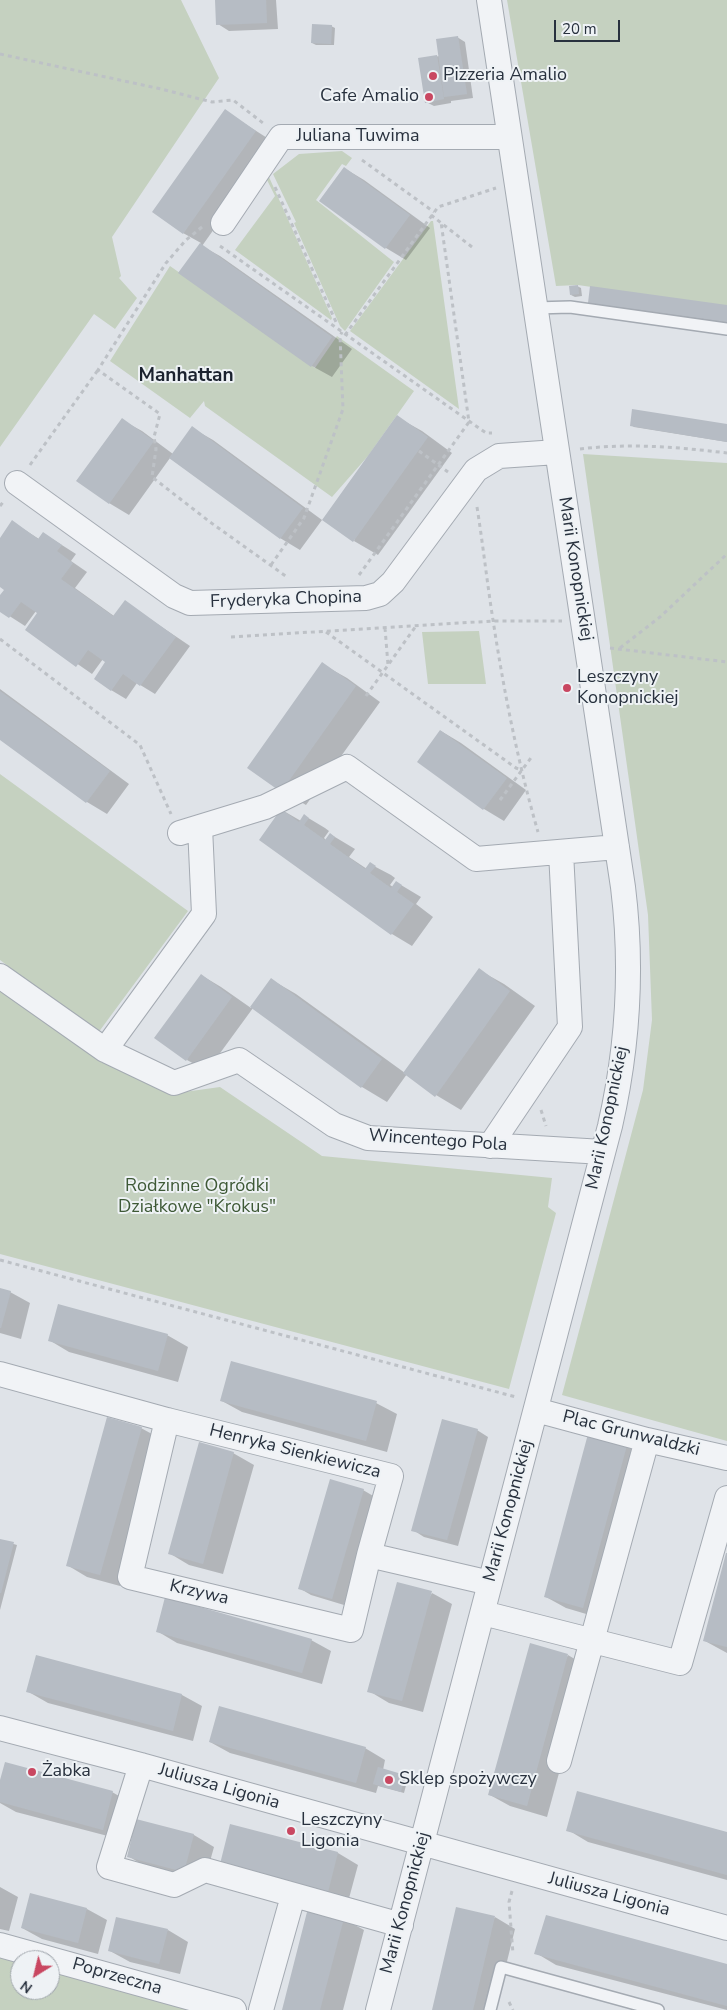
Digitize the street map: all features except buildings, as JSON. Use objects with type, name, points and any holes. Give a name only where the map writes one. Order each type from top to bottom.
[{"type":"street","name":"Marii Konopnickiej","points":[[378,2010],[483,1613],[529,1404],[603,1152],[619,1086],[625,1048],[628,994],[627,918],[489,0]]},
{"type":"street","name":"Juliana Tuwima","points":[[214,229],[281,137],[509,137]]},
{"type":"street","name":"Fryderyka Chopina","points":[[17,483],[174,596],[190,603],[366,598],[380,594],[393,582],[476,470],[499,456],[557,452]]},
{"type":"street","points":[[105,1050],[204,914],[190,830],[265,807],[347,767],[476,859],[617,847]]},
{"type":"street","points":[[490,1146],[570,1027],[561,852]]},
{"type":"street","name":"Wincentego Pola","points":[[0,976],[105,1050],[174,1083],[239,1060],[334,1126],[368,1138],[603,1152]]},
{"type":"street","name":"Henryka Sienkiewicza","points":[[0,1374],[167,1420],[391,1476],[369,1555]]},
{"type":"street","name":"Plac Grunwaldzki","points":[[529,1404],[647,1440],[727,1458]]},
{"type":"street","name":"Krzywa","points":[[167,1420],[130,1577],[351,1630],[369,1555]]},
{"type":"street","points":[[559,1761],[647,1440]]},
{"type":"street","points":[[483,1613],[680,1663],[727,1498]]},
{"type":"street","points":[[369,1555],[490,1583]]},
{"type":"street","name":"Juliusza Ligonia","points":[[0,1728],[141,1765],[727,1928]]},
{"type":"street","points":[[141,1765],[109,1867],[174,1885],[205,1870],[401,1925]]},
{"type":"street","points":[[261,2010],[293,1896]]},
{"type":"street","name":"Poprzeczna","points":[[0,1945],[234,2010]]},
{"type":"lane","points":[[535,308],[570,307],[727,329]]},
{"type":"lane","points":[[490,2010],[501,1967],[658,2010]]},
{"type":"path","points":[[0,54],[212,102],[233,100],[268,127]]},
{"type":"path","points":[[359,159],[433,214],[472,247],[472,250]]},
{"type":"path","points":[[261,166],[269,173],[289,217],[336,322],[333,326]]},
{"type":"path","points":[[271,565],[304,518],[343,409],[340,336],[438,207],[498,188]]},
{"type":"path","points":[[356,579],[470,422],[441,222]]},
{"type":"path","points":[[17,483],[98,370],[166,263],[186,240],[199,231],[214,229],[333,326],[486,433],[496,432]]},
{"type":"path","points":[[98,370],[160,414],[154,437],[156,449],[152,477],[210,522],[292,580]]},
{"type":"path","points":[[557,452],[606,446],[666,446],[727,453]]},
{"type":"path","points":[[419,451],[475,492],[493,621],[522,770],[538,834]]},
{"type":"path","points":[[620,648],[660,617],[727,554]]},
{"type":"path","points":[[231,637],[493,621],[565,622]]},
{"type":"path","points":[[366,696],[417,626]]},
{"type":"path","points":[[385,628],[388,666]]},
{"type":"path","points":[[325,632],[516,768],[522,770]]},
{"type":"path","points":[[0,639],[140,745],[190,830]]},
{"type":"path","points":[[587,647],[620,648],[727,662]]},
{"type":"path","points":[[500,800],[533,755]]},
{"type":"path","points":[[0,1260],[529,1404]]},
{"type":"path","points":[[513,2010],[506,1997],[513,1963],[509,1902],[518,1870]]},
{"type":"green space","points":[[0,0],[181,0],[219,78],[112,237],[121,276],[119,278],[137,298],[115,329],[94,314],[0,447]]},
{"type":"green space","points":[[507,0],[727,0],[727,307],[578,285],[556,286]]},
{"type":"green space","points":[[342,151],[352,158],[346,166],[342,164],[316,200],[394,262],[345,331],[340,326],[294,223],[296,222],[273,174],[299,154]]},
{"type":"green space","points":[[269,177],[332,318],[331,320],[235,250],[275,196],[266,178]]},
{"type":"green space","points":[[431,221],[433,221],[459,409],[350,331]]},
{"type":"green space","points":[[170,266],[315,368],[337,336],[414,391],[368,456],[332,497],[205,406],[204,401],[190,418],[110,361]]},
{"type":"green space","points":[[583,454],[727,463],[727,1441],[562,1395],[643,1090],[652,1020],[648,915]]},
{"type":"green space","points":[[479,631],[486,684],[428,684],[422,632]]},
{"type":"green space","points":[[0,774],[188,911],[98,1033],[0,960]]},
{"type":"green space","name":"Rodzinne Ogródki Działkowe \"Krokus\"","points":[[0,987],[177,1093],[220,1087],[322,1156],[552,1178],[548,1207],[556,1213],[509,1389],[0,1254]]},
{"type":"green space","points":[[0,1953],[10,1956],[10,2000],[60,2000],[60,1970],[205,2010],[0,2010]]},
{"type":"place","name":"Pizzeria Amalio","points":[[433,76]]},
{"type":"place","name":"Cafe Amalio","points":[[429,97]]},
{"type":"place","name":"Leszczyny Konopnickiej","points":[[567,688]]},
{"type":"place","name":"Żabka","points":[[32,1772]]},
{"type":"place","name":"Sklep spożywczy","points":[[389,1780]]},
{"type":"place","name":"Leszczyny Ligonia","points":[[291,1831]]},
{"type":"district","name":"Manhattan","points":[[186,376]]}]
